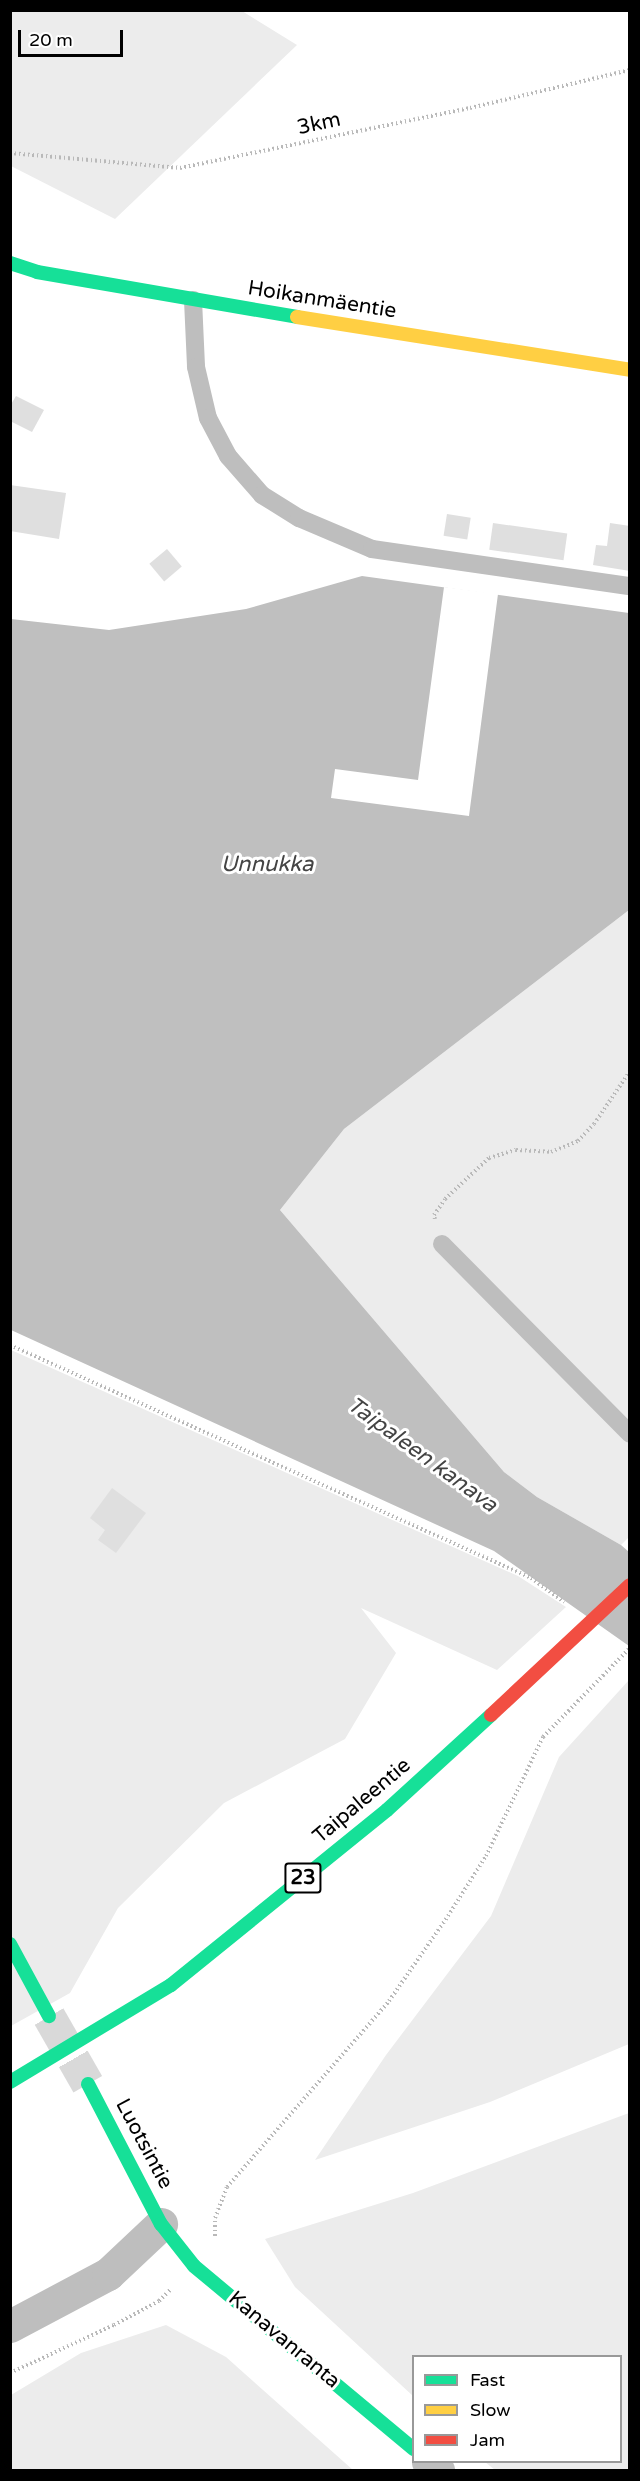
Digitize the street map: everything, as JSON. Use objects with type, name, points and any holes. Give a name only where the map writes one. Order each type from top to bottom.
[{"type":"main road","name":"Hoikanmäentie","points":[[10,263],[37,272],[193,300],[630,370]]},
{"type":"main road","name":"Taipaleentie","points":[[10,2082],[171,1985],[387,1810],[630,1585]]},
{"type":"main road","points":[[10,1944],[49,2016]]},
{"type":"main road","name":"Luotsintie","points":[[88,2084],[161,2224]]},
{"type":"main road","name":"Kanavanranta","points":[[161,2224],[194,2266],[412,2447]]},
{"type":"street","points":[[10,2326],[108,2274],[161,2224]]},
{"type":"lane","points":[[193,300],[196,367],[208,418],[228,456],[262,495],[280,507],[299,518],[372,549],[630,586]]},
{"type":"lane","points":[[442,1244],[630,1434]]},
{"type":"path","name":"3km","points":[[10,153],[180,168],[470,108],[630,70]]},
{"type":"path","points":[[442,1244],[434,1215],[445,1199],[489,1158],[516,1150],[552,1152],[578,1141],[594,1124],[630,1071]]},
{"type":"path","points":[[10,1345],[531,1578],[567,1604]]},
{"type":"path","points":[[10,2373],[159,2301],[215,2242],[215,2218],[227,2187],[334,2067],[389,2001],[486,1856],[524,1781],[543,1737],[597,1679],[630,1648],[621,1642]]},
{"type":"shaded area","points":[[10,11],[242,11],[297,45],[115,219],[11,166]]},
{"type":"shaded area","points":[[629,910],[629,1537],[621,1545],[537,1497],[504,1472],[280,1210],[344,1129]]},
{"type":"shaded area","points":[[11,1350],[518,1576],[566,1607],[497,1670],[361,1608],[396,1653],[345,1739],[224,1803],[118,1908],[70,1993],[11,2026]]},
{"type":"shaded area","points":[[629,1680],[629,2044],[490,2102],[315,2160],[386,2055],[491,1916],[559,1757]]},
{"type":"shaded area","points":[[629,2113],[629,2470],[495,2470],[486,2463],[622,2463],[622,2355],[412,2355],[412,2395],[295,2287],[265,2239],[413,2193]]},
{"type":"shaded area","points":[[166,2325],[226,2357],[353,2470],[11,2470],[11,2395],[81,2353]]},
{"type":"water","name":"Unnukka","points":[[362,576],[629,613],[629,910],[344,1129],[280,1210],[504,1472],[537,1497],[621,1545],[629,1552],[629,1646],[494,1551],[11,1330],[11,619],[109,630],[246,609]]},
{"type":"pier","points":[[444,587],[498,594],[469,816],[331,798],[335,769],[418,780]]},
{"type":"building","points":[[16,396],[44,410],[32,432],[10,421],[10,406]]},
{"type":"building","points":[[10,485],[66,493],[59,539],[10,531]]},
{"type":"building","points":[[447,514],[471,518],[467,539],[444,536]]},
{"type":"building","points":[[493,523],[567,533],[564,560],[489,550]]},
{"type":"building","points":[[610,523],[630,526],[630,571],[593,565],[596,545],[607,546]]},
{"type":"building","points":[[167,549],[182,567],[164,581],[149,564]]},
{"type":"building","points":[[112,1488],[146,1513],[116,1553],[98,1540],[105,1530],[90,1518]]},
{"type":"tunnel","points":[[49,2016],[88,2084]]},
{"type":"traffic: fast","points":[[10,263],[37,272],[297,317]]},
{"type":"traffic: fast","points":[[10,2082],[171,1985],[387,1810],[491,1715]]},
{"type":"traffic: fast","points":[[10,1944],[49,2016]]},
{"type":"traffic: fast","points":[[88,2084],[161,2224],[194,2266],[412,2447]]},
{"type":"traffic: slow","points":[[297,317],[630,370]]},
{"type":"traffic: jam","points":[[491,1715],[630,1585]]},
{"type":"water label","name":"Taipaleen kanava","points":[[422,1455]]}]
